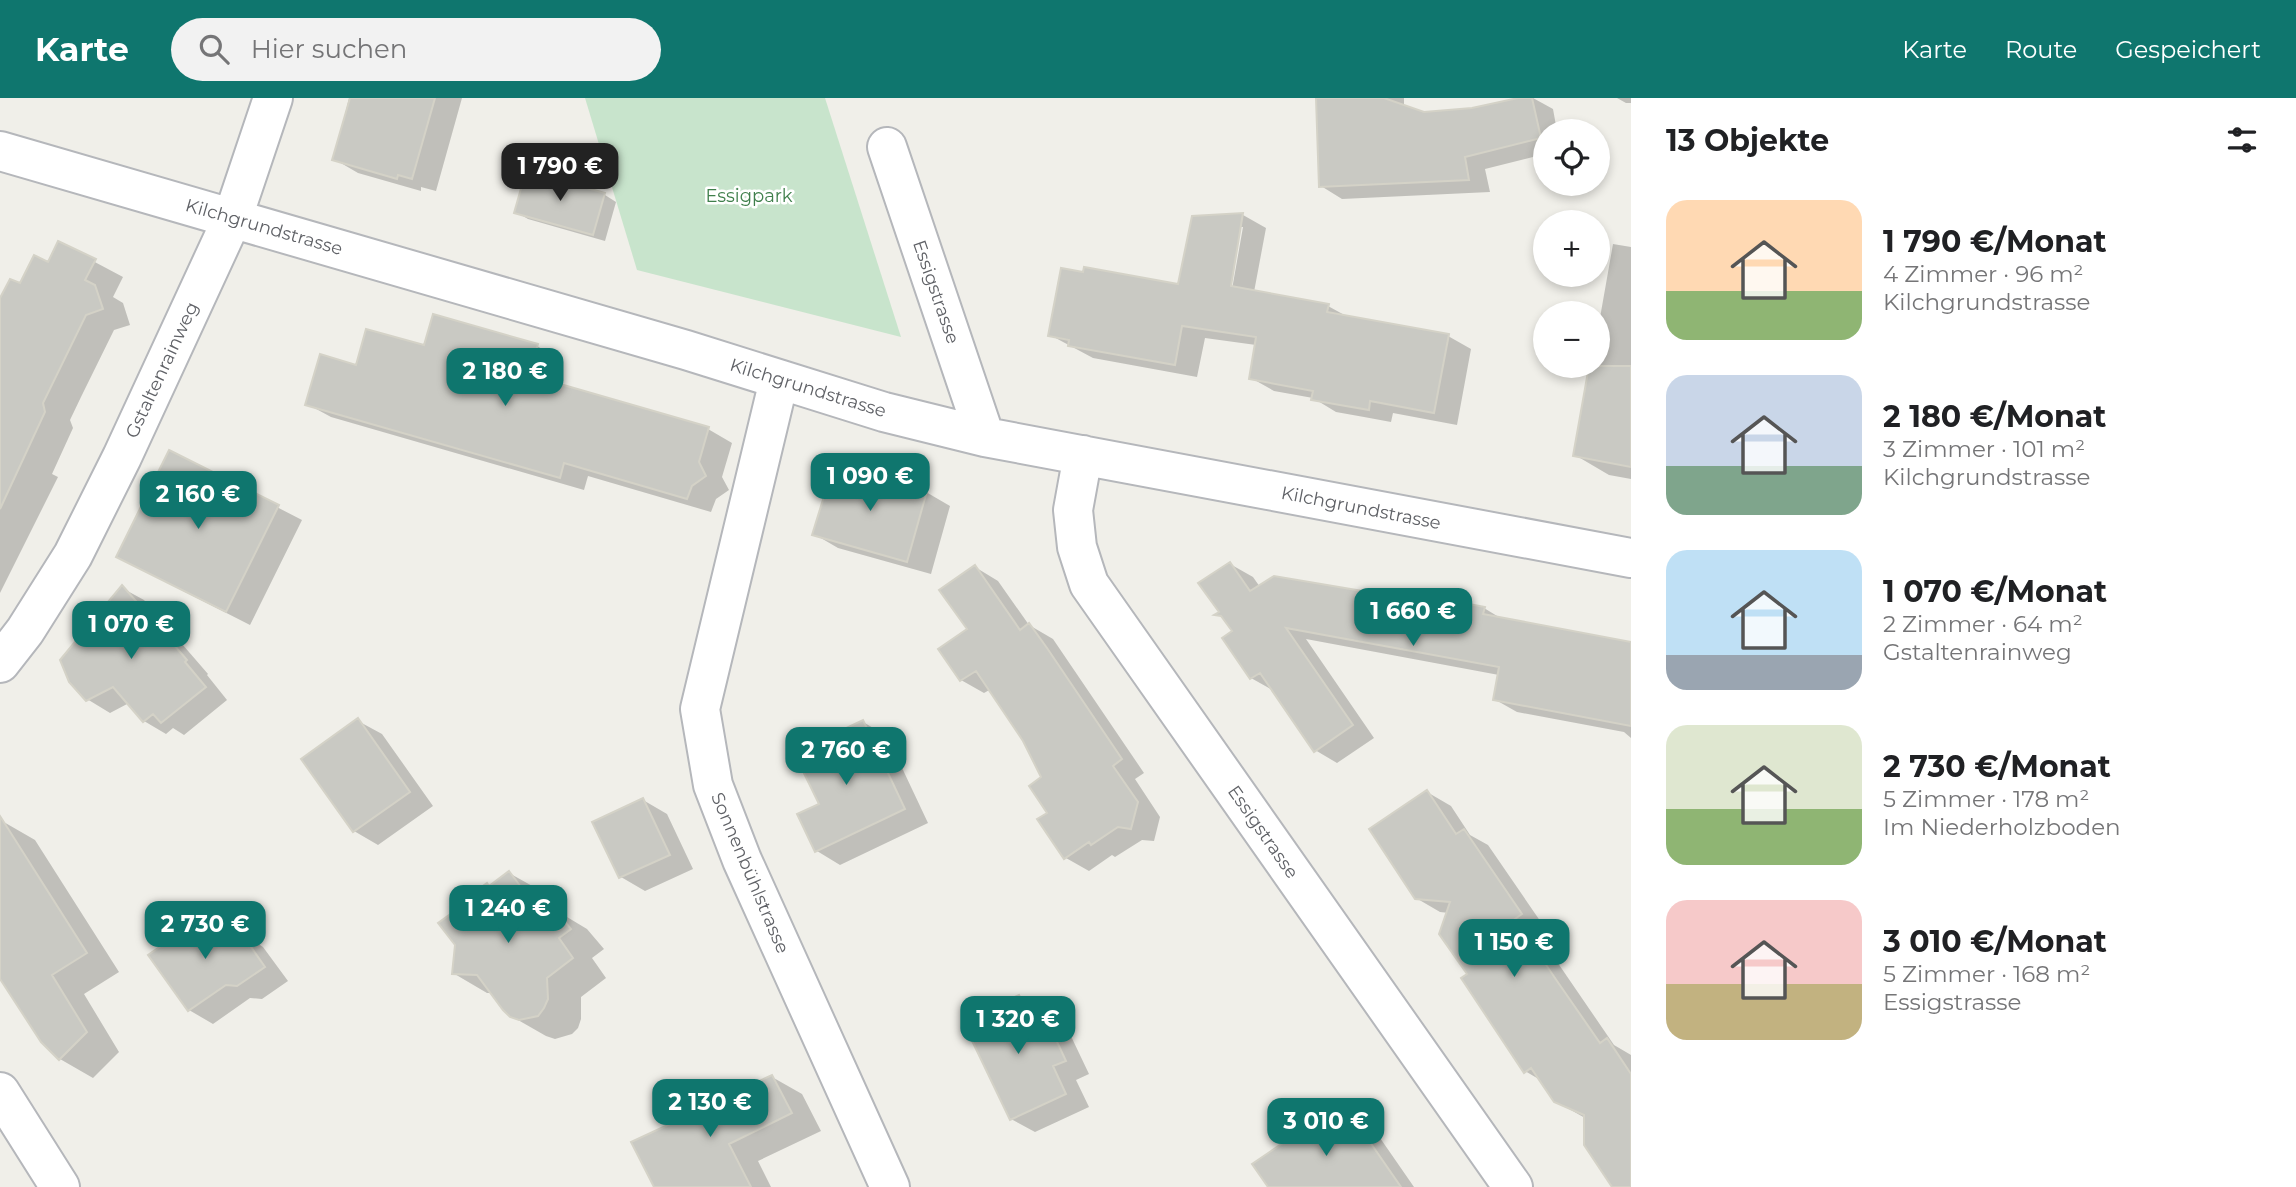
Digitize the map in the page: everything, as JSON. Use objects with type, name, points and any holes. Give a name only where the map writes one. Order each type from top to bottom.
[{"type":"street","name":"Gstaltenrainweg","points":[[0,663],[25,631],[73,555],[233,217],[273,98]]},
{"type":"street","name":"Essigstrasse","points":[[887,147],[985,437]]},
{"type":"street","name":"Kilchgrundstrasse","points":[[0,151],[233,217],[884,412],[985,437],[1631,558]]},
{"type":"street","name":"Sonnenbühlstrasse","points":[[779,380],[700,709],[713,785],[742,860],[890,1187]]},
{"type":"street","name":"Essigstrasse","points":[[1083,455],[1073,510],[1077,547],[1089,584],[1513,1187]]},
{"type":"street","points":[[0,1092],[60,1187]]},
{"type":"green space","name":"Essigpark","points":[[585,98],[825,98],[901,337],[637,270]]},
{"type":"building","points":[[350,98],[435,98],[412,179],[398,175],[397,179],[332,160]]},
{"type":"building","points":[[1316,98],[1384,98],[1424,112],[1472,108],[1518,98],[1532,98],[1537,119],[1533,119],[1533,140],[1465,157],[1469,180],[1319,187]]},
{"type":"building","points":[[526,171],[605,193],[593,235],[514,213]]},
{"type":"building","points":[[1243,213],[1231,286],[1329,304],[1327,312],[1449,334],[1434,413],[1370,401],[1369,410],[1311,400],[1313,391],[1249,379],[1256,337],[1182,326],[1175,365],[1068,346],[1069,340],[1048,336],[1061,268],[1083,272],[1084,267],[1178,284],[1192,216]]},
{"type":"building","points":[[58,241],[96,259],[85,280],[95,285],[103,309],[86,315],[43,403],[45,412],[0,509],[0,298],[10,279],[20,283],[34,255],[48,262]]},
{"type":"building","points":[[433,314],[538,344],[529,375],[709,427],[699,462],[706,476],[692,486],[687,499],[564,463],[560,478],[305,405],[320,354],[356,365],[366,329],[424,345]]},
{"type":"building","points":[[1610,366],[1631,366],[1631,467],[1573,456],[1587,378],[1610,378]]},
{"type":"building","points":[[169,450],[279,505],[226,612],[116,557]]},
{"type":"building","points":[[834,464],[927,491],[907,562],[812,535]]},
{"type":"building","points":[[1230,562],[1250,591],[1274,576],[1410,599],[1411,593],[1485,607],[1483,614],[1631,642],[1631,726],[1493,700],[1499,667],[1286,628],[1353,725],[1314,752],[1260,673],[1250,679],[1222,638],[1232,631],[1221,616],[1214,615],[1219,612],[1198,583]]},
{"type":"building","points":[[975,565],[1020,630],[1029,623],[1047,648],[1122,759],[1113,766],[1138,802],[1131,829],[1118,827],[1064,859],[1037,819],[1047,813],[1029,786],[1041,777],[1023,741],[976,671],[960,681],[938,649],[967,629],[939,590]]},
{"type":"building","points":[[122,585],[187,660],[185,662],[206,687],[161,723],[153,714],[143,722],[113,687],[86,701],[69,682],[60,660]]},
{"type":"building","points":[[358,718],[410,792],[353,832],[301,759]]},
{"type":"building","points":[[863,720],[905,809],[815,852],[797,814],[819,804],[797,759],[807,755],[804,748]]},
{"type":"building","points":[[1427,790],[1456,834],[1464,829],[1522,914],[1515,919],[1557,981],[1600,1043],[1607,1038],[1631,1074],[1631,1187],[1612,1187],[1584,1145],[1584,1115],[1554,1102],[1531,1068],[1524,1073],[1461,978],[1467,974],[1439,934],[1450,902],[1415,899],[1369,829]]},
{"type":"building","points":[[643,798],[670,855],[619,878],[592,822]]},
{"type":"building","points":[[0,816],[87,953],[52,975],[87,1032],[59,1060],[41,1042],[0,979]]},
{"type":"building","points":[[509,871],[530,899],[553,907],[571,929],[559,938],[573,958],[547,978],[548,999],[538,1016],[519,1020],[510,1017],[503,1010],[477,975],[452,974],[455,945],[438,923],[456,910],[454,907]]},
{"type":"building","points":[[211,911],[223,929],[240,931],[265,967],[237,986],[226,985],[188,1011],[148,955]]},
{"type":"building","points":[[1019,995],[1032,1022],[1045,1016],[1066,1061],[1053,1066],[1066,1094],[1010,1120],[963,1022]]},
{"type":"building","points":[[772,1075],[792,1113],[729,1144],[751,1187],[654,1187],[631,1142],[713,1104],[739,1088],[740,1090]]},
{"type":"building","points":[[1345,1106],[1401,1187],[1268,1187],[1252,1164],[1315,1121],[1318,1125]]}]
